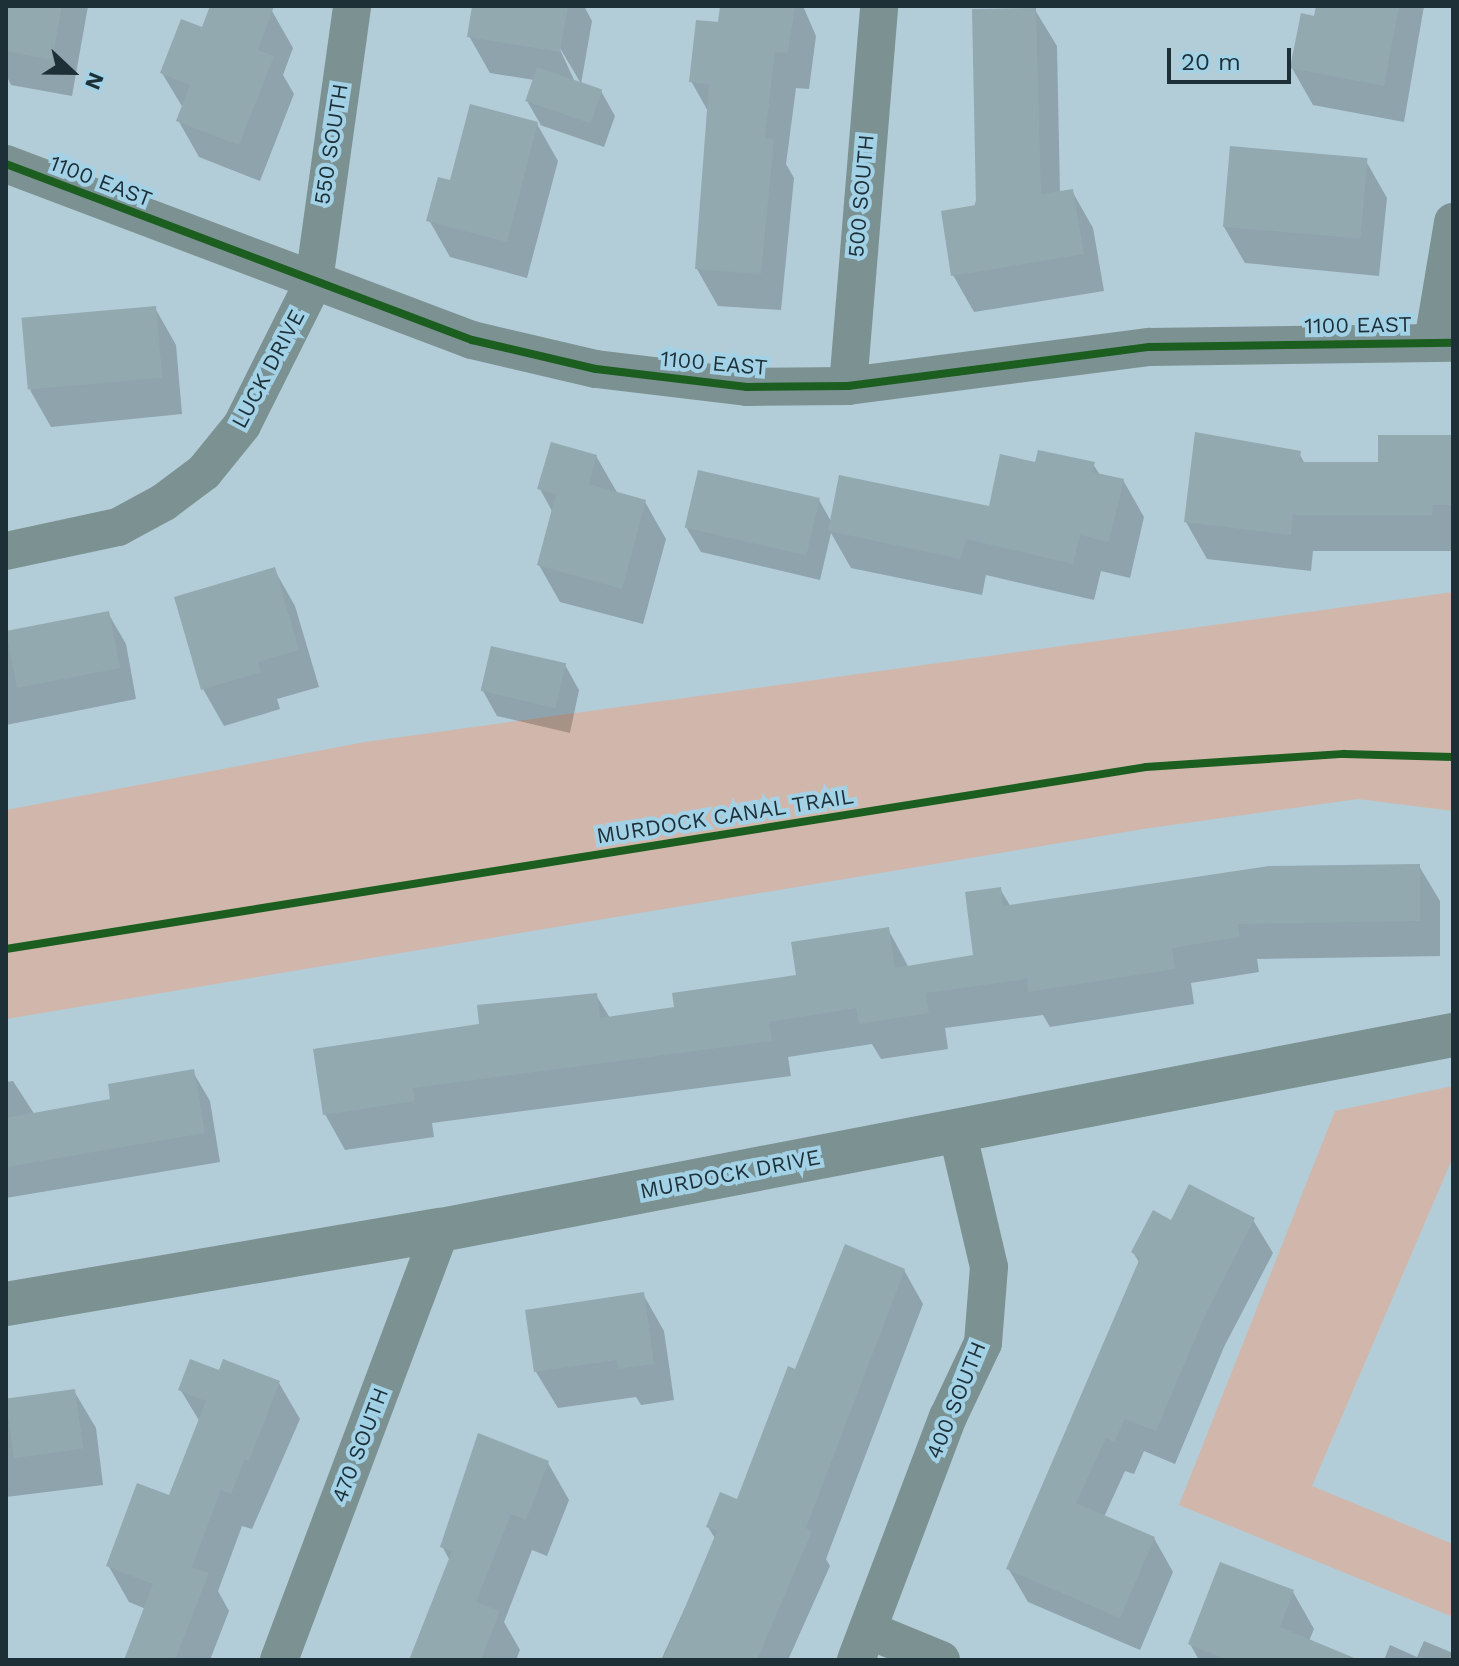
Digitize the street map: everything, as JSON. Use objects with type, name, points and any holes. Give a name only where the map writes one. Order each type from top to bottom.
[{"type":"street","name":"550 SOUTH","points":[[314,281],[352,6]]},
{"type":"street","name":"500 SOUTH","points":[[848,386],[879,6]]},
{"type":"street","name":"1100 EAST","points":[[6,164],[472,340],[596,369],[747,387],[848,386],[1149,347],[1443,342]]},
{"type":"street","points":[[1443,342],[1453,222]]},
{"type":"street","name":"LUCK DRIVE","points":[[6,551],[118,527],[164,502],[204,472],[242,425],[314,281]]},
{"type":"street","name":"MURDOCK DRIVE","points":[[6,1304],[441,1230],[1453,1035]]},
{"type":"street","name":"400 SOUTH","points":[[862,1645],[948,1417],[983,1343],[989,1267],[957,1131]]},
{"type":"street","name":"470 SOUTH","points":[[279,1660],[441,1230]]},
{"type":"street","points":[[862,1645],[941,1660]]},
{"type":"shaded area","points":[[1453,592],[1453,811],[1358,799],[1143,829],[6,1019],[6,810],[365,742]]},
{"type":"shaded area","points":[[1453,1086],[1453,1157],[1312,1486],[1453,1544],[1453,1617],[1179,1505],[1335,1111]]},
{"type":"building","points":[[6,6],[62,6],[52,60],[6,51]]},
{"type":"building","points":[[210,6],[274,6],[258,50],[274,56],[239,145],[176,121],[190,85],[160,73],[181,19],[202,27]]},
{"type":"building","points":[[472,6],[568,6],[560,52],[467,37]]},
{"type":"building","points":[[720,6],[795,6],[788,53],[775,52],[765,138],[774,139],[761,274],[695,269],[709,84],[689,82],[696,20],[718,22]]},
{"type":"building","points":[[1316,6],[1399,6],[1384,86],[1290,68],[1301,13],[1314,16]]},
{"type":"building","points":[[1036,8],[1041,194],[1073,189],[1084,254],[951,276],[941,211],[976,205],[972,9]]},
{"type":"building","points":[[537,67],[602,89],[591,124],[525,101]]},
{"type":"building","points":[[470,104],[538,122],[507,242],[426,221],[438,177],[450,180]]},
{"type":"building","points":[[1230,146],[1367,158],[1360,239],[1223,227]]},
{"type":"building","points":[[156,306],[162,378],[28,389],[22,318]]},
{"type":"building","points":[[1195,432],[1301,451],[1299,462],[1378,462],[1378,435],[1453,435],[1453,505],[1433,505],[1432,515],[1293,515],[1291,535],[1184,522]]},
{"type":"building","points":[[551,442],[597,455],[589,484],[646,500],[622,589],[537,565],[556,494],[537,489]]},
{"type":"building","points":[[1038,450],[1095,462],[1092,472],[1124,479],[1109,542],[1080,535],[1073,564],[966,539],[961,559],[828,531],[839,475],[989,506],[1000,454],[1035,462]]},
{"type":"building","points":[[698,470],[820,498],[807,556],[685,527]]},
{"type":"building","points":[[275,567],[299,650],[258,662],[261,672],[201,690],[174,597]]},
{"type":"building","points":[[109,611],[120,668],[17,688],[6,631]]},
{"type":"building","points":[[491,646],[566,663],[556,708],[481,691]]},
{"type":"building","points":[[1420,864],[1420,921],[1238,924],[1240,937],[1172,948],[1175,969],[1028,992],[1027,979],[926,993],[929,1013],[859,1024],[856,1008],[769,1022],[772,1041],[413,1088],[415,1101],[323,1115],[313,1049],[479,1024],[477,1005],[597,993],[600,1018],[674,1007],[672,993],[796,975],[791,942],[889,927],[895,968],[973,955],[965,892],[1001,887],[1003,906],[1269,866]]},
{"type":"building","points":[[194,1069],[205,1133],[6,1167],[6,1118],[110,1099],[108,1084]]},
{"type":"building","points":[[1189,1184],[1255,1218],[1206,1313],[1156,1431],[1125,1419],[1114,1442],[1106,1438],[1076,1503],[1155,1537],[1120,1618],[1006,1569],[1140,1258],[1131,1252],[1153,1210],[1171,1220]]},
{"type":"building","points":[[845,1244],[905,1269],[806,1528],[812,1531],[757,1660],[663,1660],[717,1531],[706,1527],[720,1492],[737,1499],[788,1366],[795,1369]]},
{"type":"building","points":[[644,1292],[654,1364],[618,1369],[617,1360],[534,1372],[525,1310]]},
{"type":"building","points":[[190,1359],[219,1370],[223,1359],[280,1381],[249,1461],[245,1459],[231,1494],[221,1490],[192,1567],[209,1573],[175,1660],[124,1660],[153,1584],[106,1566],[137,1483],[169,1495],[206,1401],[178,1390]]},
{"type":"building","points":[[75,1389],[83,1448],[14,1458],[6,1399]]},
{"type":"building","points":[[478,1433],[549,1461],[526,1520],[511,1514],[476,1602],[500,1611],[481,1660],[409,1660],[452,1551],[440,1547]]},
{"type":"building","points":[[1220,1562],[1294,1590],[1280,1627],[1359,1660],[1228,1660],[1188,1644]]},
{"type":"cycle path","points":[[6,164],[472,340],[596,369],[747,387],[848,386],[1149,347],[1453,343]]},
{"type":"cycle path","name":"MURDOCK CANAL TRAIL","points":[[6,949],[1146,767],[1344,754],[1453,757]]}]
